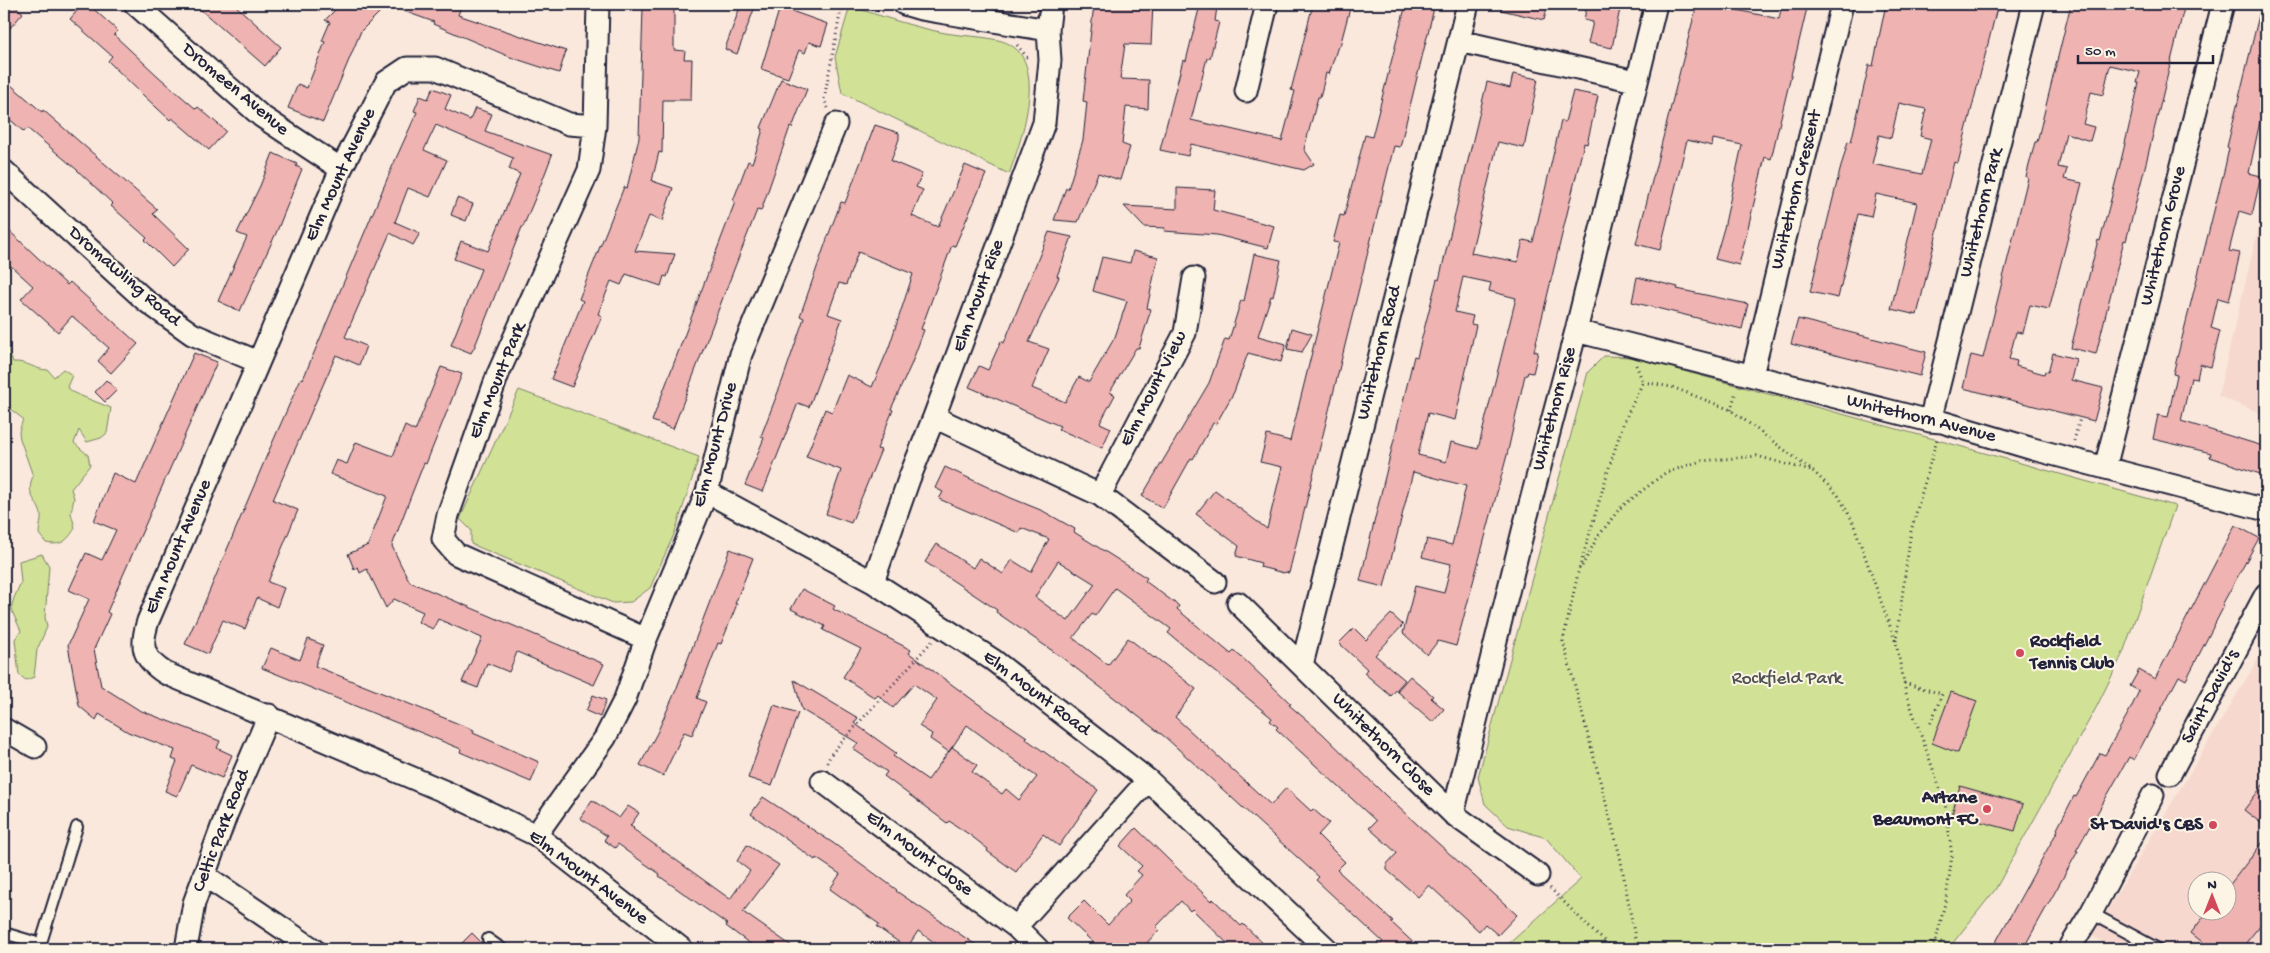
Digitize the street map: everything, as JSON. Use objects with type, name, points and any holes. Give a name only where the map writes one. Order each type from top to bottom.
[{"type":"street","name":"Dromeen Avenue","points":[[135,4],[261,116],[340,169]]},
{"type":"street","name":"Elm Mount Park","points":[[598,4],[595,126],[590,170],[498,374],[448,515],[443,539],[456,554],[646,639]]},
{"type":"street","name":"Elm Mount Rise","points":[[873,582],[909,479],[1044,123],[1050,60],[1048,30],[1051,4]]},
{"type":"street","points":[[1246,91],[1267,4]]},
{"type":"street","name":"Whitethorn Road","points":[[1302,664],[1468,4]]},
{"type":"street","name":"Whitethorn Rise","points":[[1453,814],[1523,532],[1576,331],[1656,4]]},
{"type":"street","name":"Whitethorn Crescent","points":[[1752,375],[1842,4]]},
{"type":"street","name":"Whitethorn Park","points":[[1936,422],[2034,4]]},
{"type":"street","name":"Whitethorn Grove","points":[[2105,468],[2223,4]]},
{"type":"street","points":[[899,9],[921,9],[1048,30]]},
{"type":"street","points":[[1459,41],[1636,82]]},
{"type":"street","name":"Elm Mount Avenue","points":[[595,126],[569,124],[435,68],[406,68],[386,82],[340,169],[143,638],[143,649],[149,659],[165,673],[269,715],[448,793],[536,835],[682,949]]},
{"type":"street","name":"Elm Mount Drive","points":[[536,835],[605,738],[625,699],[646,639],[707,492],[741,354],[836,124]]},
{"type":"street","name":"Dromawling Road","points":[[4,171],[146,301],[192,334],[258,362]]},
{"type":"street","name":"Elm Mount View","points":[[1100,495],[1185,333],[1194,278]]},
{"type":"street","name":"Whitethorn Avenue","points":[[1576,331],[1936,422],[2266,510]]},
{"type":"street","points":[[934,417],[1100,495],[1215,582]]},
{"type":"street","name":"Elm Mount Road","points":[[707,492],[873,582],[994,660],[1148,780],[1327,949]]},
{"type":"street","name":"Saint David's","points":[[2170,774],[2266,594]]},
{"type":"street","name":"Whitethorn Close","points":[[1238,602],[1453,814],[1538,875]]},
{"type":"street","name":"Celtic Park Road","points":[[186,949],[194,903],[204,874],[227,813],[269,715]]},
{"type":"street","points":[[4,729],[34,747]]},
{"type":"street","points":[[1016,928],[1148,780]]},
{"type":"street","name":"Elm Mount Close","points":[[822,781],[1016,928],[1038,949]]},
{"type":"street","points":[[2069,949],[2091,913],[2153,795]]},
{"type":"street","points":[[204,874],[312,949]]},
{"type":"lane","points":[[4,933],[40,947],[77,827]]},
{"type":"lane","points":[[2091,913],[2158,949]]},
{"type":"lane","points":[[488,939],[502,949]]},
{"type":"path","points":[[836,124],[824,99],[842,4]]},
{"type":"path","points":[[858,4],[899,9]]},
{"type":"path","points":[[1011,40],[1030,59],[1030,65]]},
{"type":"path","points":[[1636,345],[1632,357],[1643,382],[1623,424],[1578,573],[1563,641],[1620,856],[1637,949]]},
{"type":"path","points":[[1643,382],[1672,387],[1731,410],[1814,472],[1838,495],[1852,520],[1896,643],[1904,683],[1945,803],[1952,856],[1936,940],[1930,949]]},
{"type":"path","points":[[2074,442],[2080,418]]},
{"type":"path","points":[[1896,643],[1911,531],[1936,422]]},
{"type":"path","points":[[1578,573],[1598,538],[1620,508],[1665,473],[1702,461],[1757,456],[1814,472]]},
{"type":"path","points":[[822,781],[831,754],[944,627]]},
{"type":"path","points":[[1904,683],[1942,694],[1930,725]]},
{"type":"path","points":[[1538,875],[1595,933],[1615,949]]},
{"type":"path","points":[[1936,940],[1958,949]]},
{"type":"shaded area","points":[[2266,197],[2266,415],[2218,396]]},
{"type":"shaded area","name":"St David's CBS","points":[[2266,646],[2266,949],[2117,949],[2092,936]]},
{"type":"green space","points":[[850,6],[921,28],[998,40],[1015,48],[1025,61],[1029,79],[1029,99],[1020,141],[1009,174],[842,93],[835,57]]},
{"type":"green space","points":[[4,340],[13,362],[48,370],[54,377],[63,369],[72,375],[67,387],[74,393],[111,408],[107,433],[101,438],[87,442],[79,430],[74,443],[88,455],[90,465],[71,489],[74,498],[71,513],[75,528],[64,542],[56,544],[46,543],[39,534],[41,514],[31,493],[30,488],[33,476],[19,432],[23,419],[4,404]]},
{"type":"green space","name":"Rockfield Park","points":[[1604,356],[1632,357],[2175,506],[2123,653],[2097,706],[1995,890],[1948,949],[1503,949],[1581,879],[1546,838],[1508,826],[1485,804],[1478,777],[1588,372]]},
{"type":"green space","points":[[519,390],[699,457],[675,532],[650,588],[631,602],[613,603],[471,544],[471,530],[460,519]]},
{"type":"green space","points":[[42,554],[49,566],[45,617],[47,627],[37,650],[34,677],[26,680],[19,675],[15,639],[21,631],[11,609],[21,582],[19,561]]},
{"type":"building","points":[[4,4],[13,4],[23,13],[4,35]]},
{"type":"building","points":[[83,4],[88,4],[118,31],[114,35],[159,77],[196,109],[198,107],[226,131],[209,150],[172,118],[170,120],[143,95],[108,61],[112,56],[70,19]]},
{"type":"building","points":[[194,4],[234,4],[281,47],[265,66]]},
{"type":"building","points":[[341,4],[462,4],[458,15],[566,51],[559,73],[510,57],[433,24],[434,22],[387,5],[361,31],[323,122],[288,108],[298,84],[307,88],[325,42],[322,41],[330,22],[325,20]]},
{"type":"building","points":[[653,4],[674,4],[674,50],[685,51],[684,59],[692,59],[691,100],[663,100],[662,153],[659,152],[652,181],[673,188],[662,221],[649,216],[635,251],[675,254],[667,277],[664,276],[661,286],[626,274],[621,285],[611,281],[598,314],[602,316],[572,387],[551,379],[583,301],[579,299],[624,187],[627,188],[639,138],[643,8],[652,8]]},
{"type":"building","points":[[741,4],[756,4],[737,54],[725,49]]},
{"type":"building","points":[[1094,4],[1153,4],[1151,45],[1125,44],[1120,79],[1149,80],[1148,109],[1126,107],[1122,144],[1130,147],[1120,180],[1098,173],[1078,222],[1054,220],[1066,188],[1068,189],[1083,140],[1087,102],[1083,101]]},
{"type":"building","points":[[1313,4],[1331,4],[1350,8],[1340,46],[1338,46],[1329,74],[1326,73],[1320,97],[1318,97],[1304,149],[1314,164],[1304,170],[1191,144],[1188,156],[1160,150],[1183,60],[1186,61],[1200,5],[1217,7],[1215,21],[1219,22],[1210,58],[1207,58],[1191,120],[1282,141],[1295,91],[1291,90]]},
{"type":"building","points":[[1406,4],[1435,4],[1400,147],[1394,146],[1289,573],[1284,573],[1260,567],[1261,563],[1236,556],[1239,546],[1196,514],[1215,490],[1267,529],[1282,467],[1260,462],[1267,435],[1290,441],[1339,243],[1333,242],[1340,215],[1344,216],[1365,135],[1372,137]]},
{"type":"building","points":[[1502,4],[1548,4],[1544,20],[1501,10]]},
{"type":"building","points":[[1587,4],[1621,4],[1612,48],[1588,43],[1593,22],[1584,20]]},
{"type":"building","points":[[1697,4],[1723,4],[1723,7],[1779,19],[1782,4],[1807,8],[1771,159],[1765,157],[1739,265],[1715,259],[1724,228],[1742,145],[1713,139],[1712,146],[1687,140],[1660,250],[1636,244]]},
{"type":"building","points":[[1886,4],[1998,4],[1958,163],[1954,162],[1917,315],[1891,309],[1917,203],[1876,194],[1871,217],[1858,214],[1838,298],[1810,292],[1848,141],[1851,142],[1869,65],[1873,66]],"holes":[[[1899,103],[1926,109],[1920,136],[1931,139],[1922,174],[1872,164],[1879,135],[1891,138]]]},
{"type":"building","points":[[2071,4],[2185,4],[2096,354],[2071,348],[2098,240],[2100,241],[2120,165],[2140,72],[2110,65],[2103,95],[2091,92],[2083,124],[2094,127],[2090,141],[2066,133],[2058,167],[2067,169],[2064,179],[2082,183],[2049,309],[2030,305],[2023,333],[2016,332],[2009,359],[2017,361],[2016,366],[2044,374],[2045,371],[2048,372],[2053,353],[2076,359],[2071,380],[2103,388],[2094,421],[1963,388],[1971,355],[1983,358],[2028,178],[2026,177],[2035,142],[2037,142]]},
{"type":"building","points":[[780,7],[828,24],[821,46],[809,42],[805,53],[799,50],[788,78],[761,69]]},
{"type":"building","points":[[2261,7],[2266,7],[2266,93],[2249,173],[2261,176],[2252,215],[2239,211],[2229,251],[2240,253],[2229,301],[2218,298],[2211,328],[2220,331],[2211,367],[2200,364],[2197,379],[2191,378],[2181,421],[2266,447],[2266,476],[2210,457],[2211,453],[2153,439],[2158,415],[2168,417],[2177,375],[2173,374],[2225,167],[2229,148],[2227,147]]},
{"type":"building","points":[[1513,74],[1538,79],[1524,148],[1498,142],[1471,253],[1518,262],[1523,240],[1533,242],[1561,121],[1565,122],[1573,91],[1598,96],[1587,144],[1584,143],[1534,351],[1538,352],[1533,373],[1528,372],[1525,375],[1507,455],[1456,646],[1438,641],[1427,655],[1403,633],[1415,586],[1444,593],[1451,564],[1422,557],[1427,539],[1452,545],[1466,486],[1413,472],[1384,587],[1360,581],[1414,356],[1417,357],[1437,279],[1439,280],[1487,82],[1510,88]],"holes":[[[1463,277],[1491,283],[1489,291],[1516,298],[1478,449],[1451,442],[1446,462],[1418,455],[1428,413],[1455,420],[1476,325],[1471,324],[1473,316],[1455,312]]]},
{"type":"building","points":[[4,79],[42,112],[43,110],[157,209],[153,214],[189,249],[172,267],[145,240],[147,238],[111,206],[113,204],[76,169],[27,128],[24,132],[4,114]]},
{"type":"building","points":[[781,79],[807,89],[792,128],[790,127],[761,211],[757,210],[673,429],[652,421],[735,202],[733,201],[748,161],[752,163],[763,129],[761,128]]},
{"type":"building","points":[[433,88],[451,95],[445,109],[470,120],[475,108],[492,114],[485,131],[552,155],[541,184],[475,346],[471,353],[451,345],[481,269],[454,259],[461,241],[488,251],[520,174],[509,169],[513,158],[436,125],[424,150],[447,160],[430,197],[408,188],[395,222],[420,233],[413,245],[390,233],[345,337],[366,346],[359,365],[336,355],[273,500],[298,510],[268,582],[284,588],[277,607],[257,598],[245,629],[223,620],[208,654],[185,644],[301,378],[303,379],[417,112],[414,111],[420,96],[428,99]]},
{"type":"building","points":[[875,125],[899,133],[899,139],[891,161],[922,174],[916,187],[923,190],[912,216],[938,227],[965,165],[986,174],[955,246],[952,245],[921,329],[924,330],[891,409],[893,410],[877,449],[881,450],[851,523],[826,514],[841,470],[806,457],[825,409],[832,412],[847,375],[872,387],[889,347],[913,274],[858,252],[846,285],[839,283],[828,314],[842,319],[809,407],[798,403],[763,492],[745,485],[764,438],[761,436],[804,318],[800,316],[828,236],[841,202],[845,203]]},
{"type":"building","points":[[273,153],[297,164],[296,166],[302,169],[277,231],[240,311],[218,301],[247,237],[237,233],[260,186]]},
{"type":"building","points":[[1177,188],[1215,190],[1213,210],[1274,226],[1268,248],[1217,235],[1164,231],[1165,228],[1144,227],[1124,206],[1177,209]]},
{"type":"building","points":[[457,198],[473,204],[466,221],[451,215]]},
{"type":"building","points":[[4,226],[67,285],[70,282],[138,344],[111,373],[98,361],[109,348],[72,316],[58,332],[21,299],[33,286],[11,266],[4,274]]},
{"type":"building","points":[[1049,232],[1072,237],[1057,276],[1059,277],[1029,342],[1049,349],[1032,388],[1065,402],[1079,377],[1089,382],[1115,337],[1127,301],[1093,291],[1102,257],[1130,263],[1133,251],[1158,257],[1147,308],[1151,309],[1139,348],[1136,348],[1110,392],[1115,395],[1100,423],[1111,428],[1102,448],[1058,429],[1060,426],[969,387],[979,366],[988,370],[1001,341],[1004,343]]},
{"type":"building","points":[[1254,254],[1281,260],[1273,297],[1271,296],[1258,336],[1286,344],[1281,362],[1248,353],[1234,392],[1216,424],[1213,423],[1193,459],[1191,458],[1163,508],[1142,496],[1209,383],[1225,339],[1229,340],[1241,300],[1244,301]]},
{"type":"building","points":[[1637,277],[1678,287],[1677,289],[1748,304],[1742,329],[1632,302]]},
{"type":"building","points":[[1798,319],[1926,352],[1920,376],[1791,344]]},
{"type":"building","points":[[1292,328],[1312,334],[1302,352],[1287,349]]},
{"type":"building","points":[[194,353],[217,362],[107,612],[110,614],[94,649],[101,686],[139,710],[220,741],[217,748],[232,755],[222,778],[191,765],[177,796],[165,791],[177,761],[172,759],[175,750],[128,732],[99,714],[96,720],[79,706],[68,645],[89,599],[69,590],[86,553],[102,560],[116,530],[94,521],[113,473],[136,484]]},
{"type":"building","points":[[441,367],[462,374],[426,464],[424,463],[392,546],[401,565],[410,582],[604,664],[594,685],[517,652],[509,672],[487,663],[478,688],[462,682],[482,638],[438,619],[433,629],[418,622],[423,612],[394,599],[386,608],[367,569],[360,573],[358,567],[354,569],[348,554],[368,545],[387,496],[330,474],[336,460],[347,464],[356,442],[393,456],[405,426],[415,431]]},
{"type":"building","points":[[106,380],[117,390],[105,402],[95,392]]},
{"type":"building","points":[[945,467],[1043,511],[1075,529],[1074,532],[1147,578],[1145,581],[1179,606],[1177,609],[1231,654],[1234,651],[1247,662],[1291,704],[1289,705],[1322,733],[1385,795],[1517,915],[1498,935],[1485,924],[1479,931],[1429,885],[1418,897],[1387,870],[1387,864],[1397,853],[1369,828],[1376,821],[1276,729],[1278,727],[1270,721],[1272,718],[1168,633],[1171,629],[1115,588],[1095,616],[1092,614],[1073,638],[1108,665],[1128,638],[1155,657],[1196,689],[1175,717],[1271,805],[1286,788],[1311,811],[1313,809],[1329,823],[1318,835],[1345,862],[1337,870],[1393,921],[1391,922],[1420,949],[1376,949],[1383,942],[1316,880],[1319,877],[1165,737],[1060,656],[996,612],[997,610],[925,562],[937,544],[973,568],[979,558],[1003,574],[1012,560],[1031,572],[1049,539],[1021,528],[1019,533],[939,499],[943,492],[935,488]],"holes":[[[1058,561],[1095,584],[1068,621],[1035,597]]]},
{"type":"building","points":[[2235,525],[2259,538],[2222,605],[2224,606],[2186,680],[2179,676],[2134,760],[2129,757],[2023,949],[1992,949],[2058,830],[2074,796],[2076,797],[2100,753],[2105,755],[2131,708],[2139,691],[2130,686],[2139,670],[2155,679]]},
{"type":"building","points":[[730,549],[753,558],[721,644],[718,643],[697,698],[706,702],[692,735],[684,732],[663,776],[640,765],[676,690]]},
{"type":"building","points":[[802,589],[835,606],[833,609],[911,650],[909,653],[1098,790],[1059,846],[1043,834],[1016,872],[987,851],[988,849],[970,835],[949,821],[947,823],[884,776],[887,772],[853,749],[858,743],[802,710],[794,680],[858,718],[854,723],[896,753],[893,756],[928,780],[949,752],[930,739],[932,734],[919,726],[937,700],[914,684],[893,708],[878,695],[875,698],[843,677],[861,649],[823,630],[825,626],[791,609]],"holes":[[[967,725],[1037,777],[1019,800],[1006,789],[1002,794],[972,772],[977,765],[952,747]]]},
{"type":"building","points":[[1391,614],[1403,625],[1375,655],[1405,680],[1391,696],[1364,673],[1367,669],[1339,643],[1354,628],[1366,640]]},
{"type":"building","points":[[308,639],[323,645],[315,666],[474,730],[473,733],[539,762],[531,782],[460,752],[461,749],[262,668],[271,648],[300,660]]},
{"type":"building","points":[[1410,676],[1433,696],[1431,698],[1444,709],[1433,722],[1397,691]]},
{"type":"building","points":[[1951,692],[1977,701],[1958,753],[1932,743]]},
{"type":"building","points":[[593,695],[606,700],[600,717],[586,711]]},
{"type":"building","points":[[774,705],[798,713],[772,786],[748,778]]},
{"type":"building","points":[[2266,781],[2266,827],[2244,810]]},
{"type":"building","name":"Artane Beaumont FC","points":[[1960,786],[2023,804],[2015,831],[1952,814]]},
{"type":"building","points":[[763,797],[833,843],[896,891],[982,949],[944,949],[918,931],[907,948],[877,927],[879,924],[830,889],[840,874],[816,858],[815,860],[751,814]]},
{"type":"building","points":[[592,800],[619,818],[628,806],[639,813],[630,826],[633,829],[730,899],[750,871],[737,861],[747,845],[779,865],[743,912],[796,949],[757,949],[726,926],[727,924],[659,876],[660,874],[618,844],[615,848],[604,840],[607,836],[580,818]]},
{"type":"building","points":[[1136,828],[1211,901],[1213,899],[1269,949],[1233,949],[1192,909],[1190,911],[1181,901],[1156,927],[1159,930],[1141,949],[1100,949],[1067,918],[1084,901],[1108,925],[1130,901],[1124,895],[1142,875],[1137,871],[1142,866],[1120,846]]},
{"type":"building","points":[[2266,838],[2266,918],[2241,949],[2211,949],[2191,933],[2201,920],[2238,920],[2238,874]]},
{"type":"building","points":[[472,933],[484,945],[490,949],[456,949]]},
{"type":"place","name":"Rockfield Tennis Club","points":[[2020,653]]},
{"type":"place","name":"Artane Beaumont FC","points":[[1987,809]]},
{"type":"place","name":"St David's CBS","points":[[2213,825]]}]
